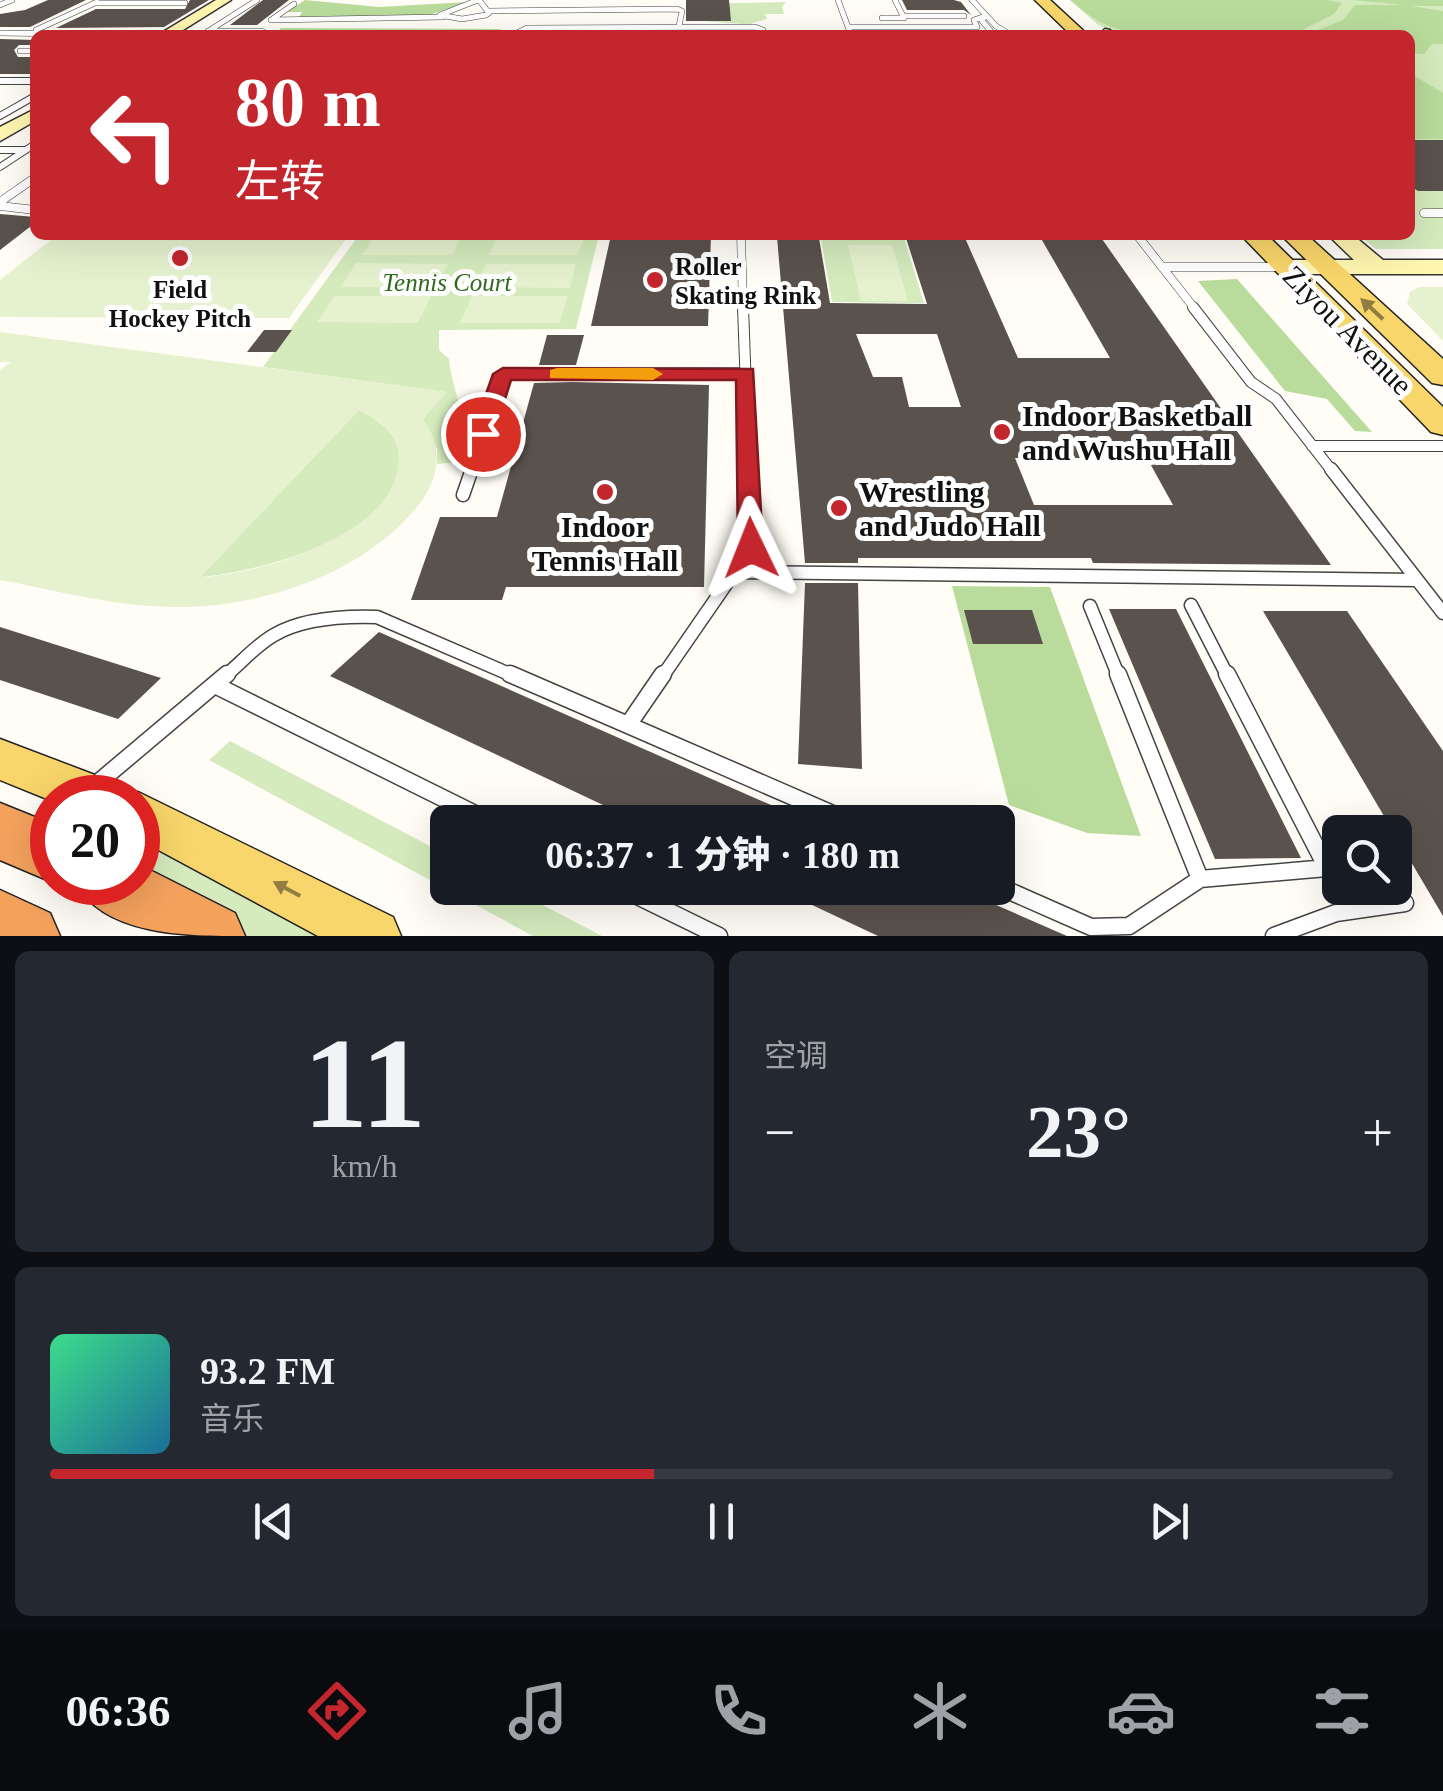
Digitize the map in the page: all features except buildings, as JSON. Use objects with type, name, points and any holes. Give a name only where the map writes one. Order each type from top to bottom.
[{"type":"highway","points":[[0,830],[30,844]]},
{"type":"highway","points":[[152,905],[211,936]]},
{"type":"highway","points":[[0,922],[26,936]]},
{"type":"main road","points":[[1042,0],[1075,30]]},
{"type":"main road","name":"Ziyou Avenue","points":[[1259,240],[1443,425]]},
{"type":"main road","name":"Ziyou Avenue","points":[[1298,240],[1443,376]]},
{"type":"main road","points":[[0,759],[41,775]]},
{"type":"main road","points":[[160,825],[372,936]]},
{"type":"street","points":[[173,30],[224,0]]},
{"type":"street","points":[[0,135],[30,120]]},
{"type":"street","points":[[1346,240],[1377,267]]},
{"type":"street","points":[[1286,267],[1443,267]]},
{"type":"lane","points":[[0,5],[12,0]]},
{"type":"lane","points":[[208,30],[257,0]]},
{"type":"lane","points":[[443,17],[444,12],[478,0],[488,11],[680,10],[679,26]]},
{"type":"lane","points":[[838,0],[849,30]]},
{"type":"lane","points":[[895,0],[903,16]]},
{"type":"lane","points":[[972,0],[1004,30]]},
{"type":"lane","points":[[36,30],[97,2],[185,3]]},
{"type":"lane","points":[[104,12],[122,3]]},
{"type":"lane","points":[[294,4],[270,20],[479,18],[488,11]]},
{"type":"lane","points":[[522,10],[510,26],[763,30]]},
{"type":"lane","points":[[882,18],[964,16]]},
{"type":"lane","points":[[848,27],[977,27],[974,20],[985,16]]},
{"type":"lane","points":[[985,16],[982,20],[990,30]]},
{"type":"lane","points":[[269,30],[278,20]]},
{"type":"lane","points":[[0,33],[30,33]]},
{"type":"lane","points":[[20,51],[30,51]]},
{"type":"lane","points":[[0,81],[30,82]]},
{"type":"lane","points":[[0,116],[30,99]]},
{"type":"lane","points":[[0,167],[30,147]]},
{"type":"lane","points":[[0,150],[26,150]]},
{"type":"lane","points":[[0,204],[30,182]]},
{"type":"lane","points":[[0,204],[30,209]]},
{"type":"lane","points":[[1424,213],[1443,213]]},
{"type":"lane","points":[[628,726],[751,548],[742,240]]},
{"type":"lane","points":[[1141,240],[1251,382],[1276,399],[1443,613]]},
{"type":"lane","points":[[1162,267],[1286,267]]},
{"type":"lane","points":[[463,495],[503,374],[746,374]]},
{"type":"lane","points":[[1312,446],[1443,446]]},
{"type":"lane","points":[[734,572],[1417,580]]},
{"type":"lane","points":[[1015,894],[1090,931],[1128,926],[1200,878],[1327,868],[1191,605]]},
{"type":"lane","points":[[1090,606],[1200,878]]},
{"type":"lane","points":[[114,775],[274,635],[302,624],[354,615],[377,616],[812,805]]},
{"type":"lane","points":[[215,685],[457,805]]},
{"type":"lane","points":[[655,905],[718,936]]},
{"type":"lane","points":[[1274,936],[1336,913],[1391,905]]},
{"type":"green space","points":[[305,0],[379,7],[468,2],[429,15],[299,17],[302,12],[287,12]]},
{"type":"green space","points":[[1070,0],[1443,0],[1443,249],[1376,249],[1365,240],[1415,240],[1415,30],[1108,30]]},
{"type":"green space","points":[[1070,0],[1342,3],[1334,14],[1304,30],[1126,30],[1113,28]]},
{"type":"green space","points":[[1352,0],[1443,0],[1443,6],[1411,6],[1443,11],[1443,44],[1432,44],[1424,54],[1415,53],[1415,30],[1318,30],[1343,20],[1355,5],[1404,5]]},
{"type":"green space","points":[[786,2],[782,7],[784,14],[765,14],[767,19],[752,23],[755,25],[705,21],[693,4]]},
{"type":"green space","points":[[281,28],[502,29],[500,30]]},
{"type":"green space","points":[[1415,76],[1443,93],[1443,139],[1415,139]]},
{"type":"green space","name":"Field Hockey Pitch","points":[[51,240],[345,240],[289,318],[0,317],[0,280]]},
{"type":"green space","name":"Tennis Court","points":[[355,240],[598,240],[576,329],[439,330],[439,350],[449,359],[463,421],[460,462],[437,464],[437,449],[423,419],[445,392],[263,367]]},
{"type":"green space","points":[[372,240],[460,240],[452,255],[362,255]]},
{"type":"green space","points":[[496,240],[583,240],[578,255],[489,255]]},
{"type":"green space","points":[[821,240],[905,240],[924,303],[832,302]]},
{"type":"green space","points":[[848,245],[892,245],[908,301],[861,301]]},
{"type":"green space","points":[[356,263],[448,264],[436,287],[341,287]]},
{"type":"green space","points":[[486,264],[576,264],[570,288],[476,287]]},
{"type":"green space","points":[[1237,279],[1372,432],[1355,431],[1327,399],[1285,391],[1198,281]]},
{"type":"green space","points":[[1419,287],[1443,287],[1443,341],[1407,304],[1410,292]]},
{"type":"green space","points":[[335,296],[431,296],[418,323],[317,322]]},
{"type":"green space","points":[[472,296],[567,296],[560,323],[460,323]]},
{"type":"green space","points":[[0,332],[447,392],[423,419],[434,440],[435,472],[420,503],[396,530],[366,552],[334,571],[261,597],[224,604],[151,606],[0,580],[0,370],[11,362],[0,362]],"holes":[[[359,410],[387,429],[398,451],[392,486],[376,509],[321,546],[257,568],[201,577]]]},
{"type":"green space","points":[[359,410],[387,430],[398,452],[392,488],[375,511],[350,530],[288,558],[199,577]]},
{"type":"green space","points":[[952,586],[1050,587],[1141,836],[1087,833],[1009,805]]},
{"type":"green space","points":[[230,741],[430,846],[430,880],[209,760]]},
{"type":"green space","points":[[181,834],[351,936],[208,936],[160,905],[160,854]]},
{"type":"green space","points":[[476,905],[543,905],[602,936],[533,936]]},
{"type":"slow traffic","points":[[557,374],[653,374]]},
{"type":"place","name":"Field Hockey Pitch","points":[[180,258]]},
{"type":"place","name":"Roller Skating Rink","points":[[655,280]]},
{"type":"place","name":"Indoor Basketball and Wushu Hall","points":[[1002,432]]},
{"type":"place","name":"Indoor Tennis Hall","points":[[605,492]]},
{"type":"place","name":"Wrestling and Judo Hall","points":[[839,508]]},
{"type":"route","points":[[483,434],[503,374],[746,374],[751,548]]}]
